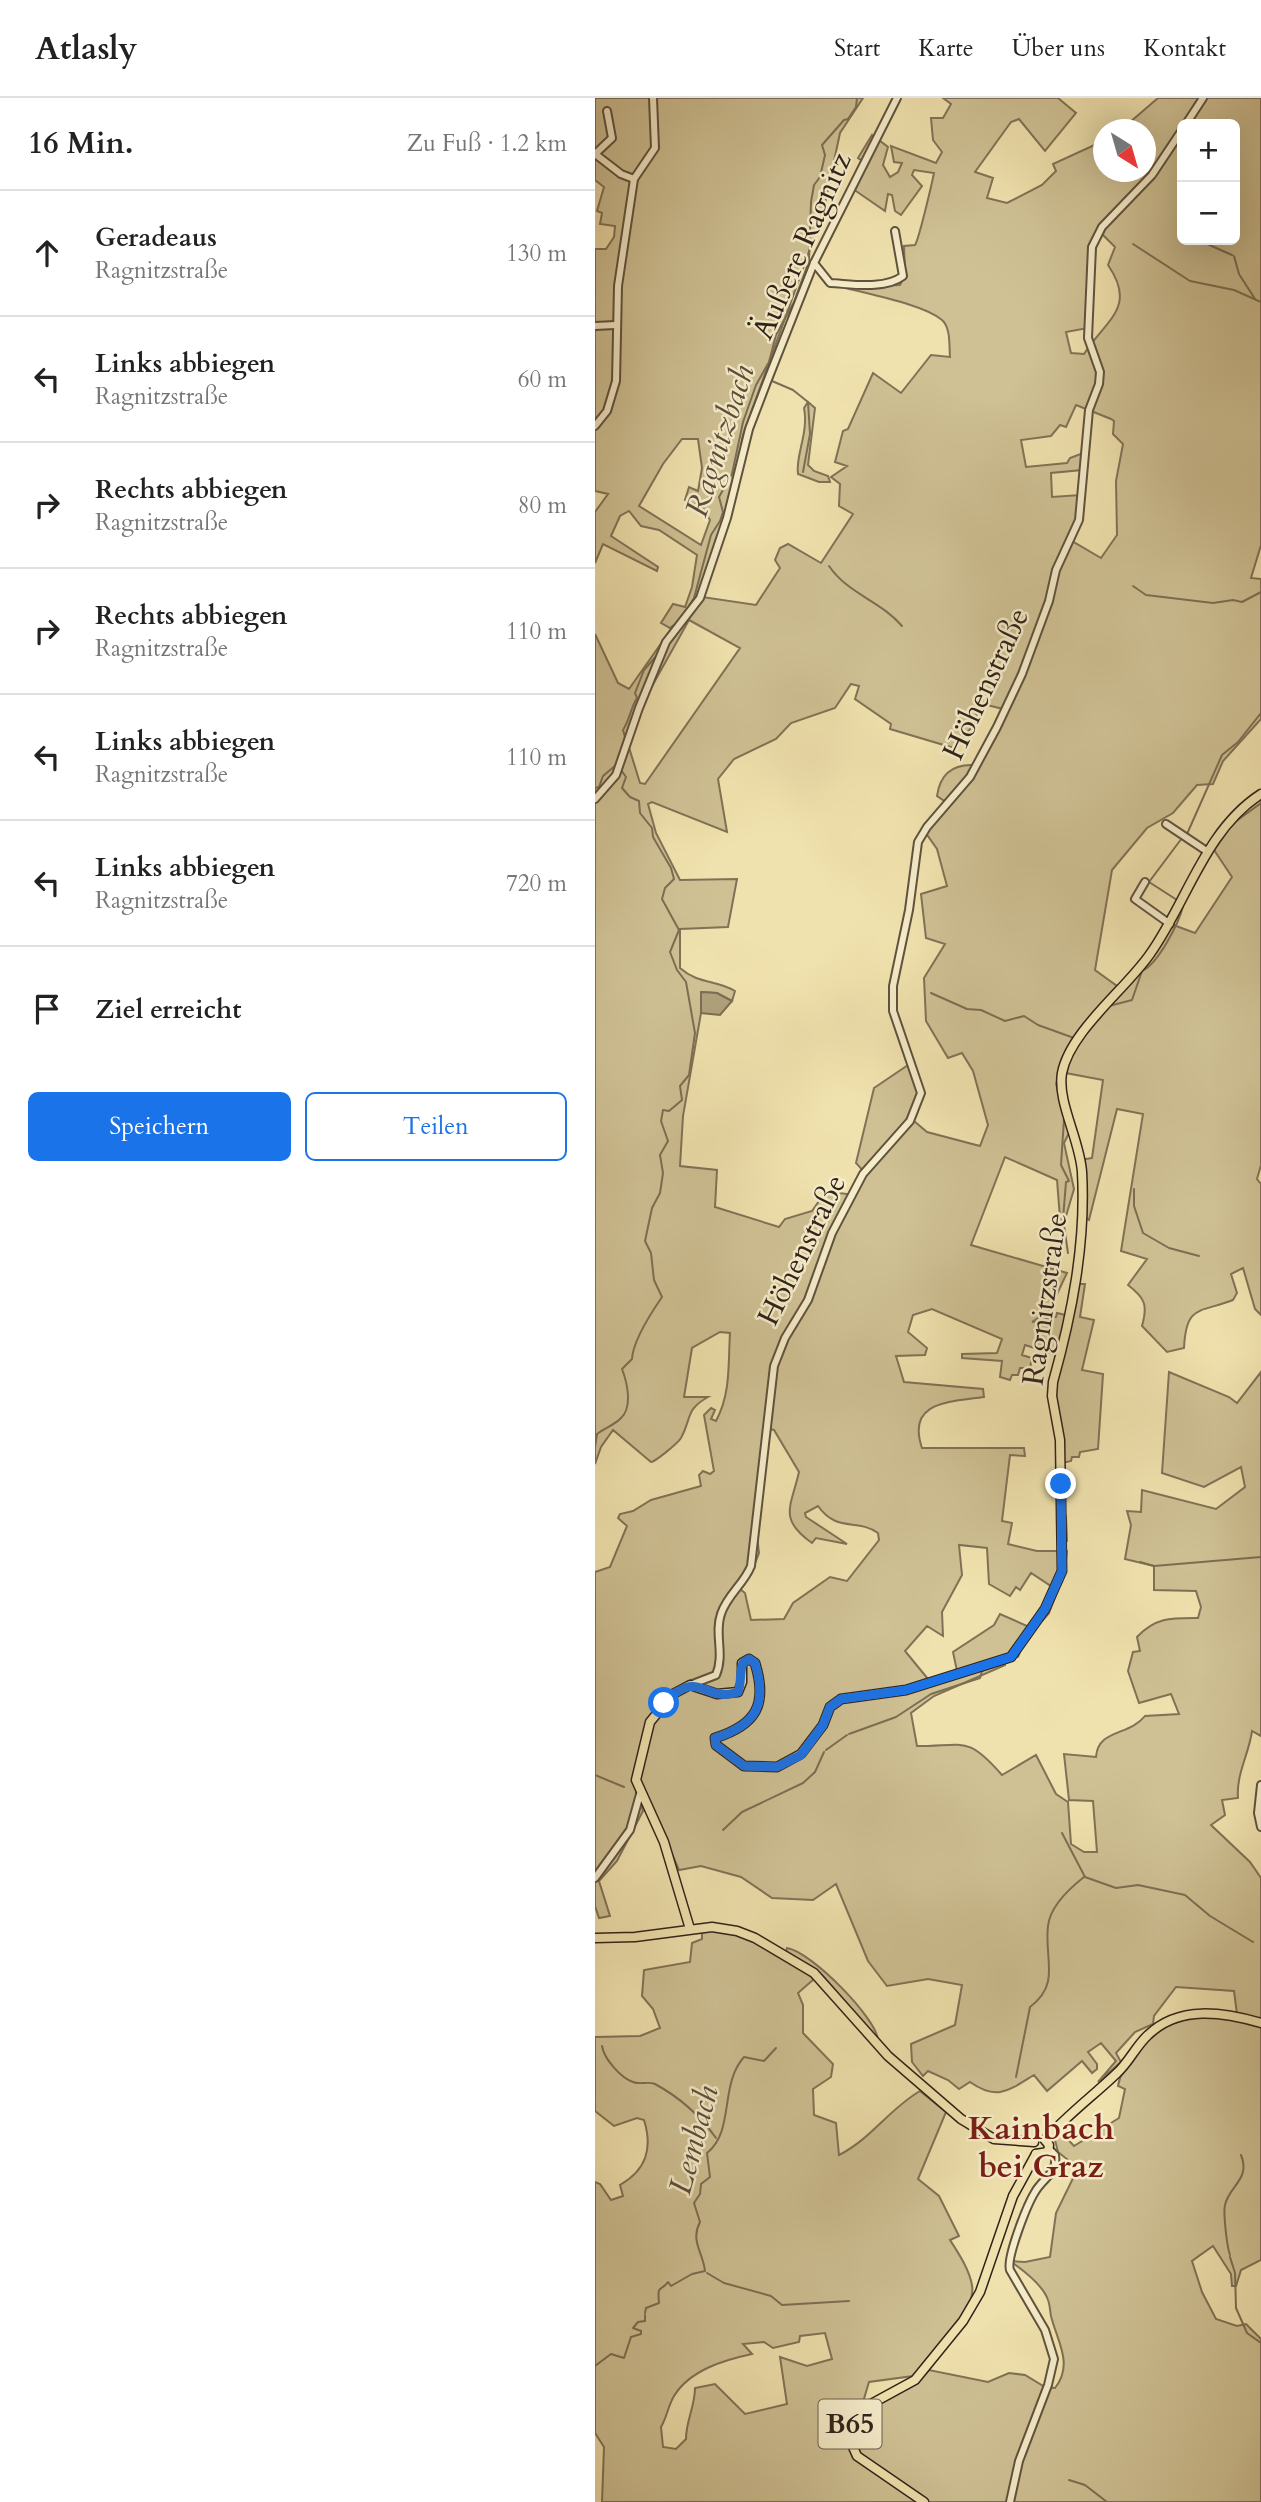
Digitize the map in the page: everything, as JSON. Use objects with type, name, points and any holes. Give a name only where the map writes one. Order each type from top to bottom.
[{"type":"main road","name":"Ragnitzstraße","points":[[690,1685],[727,1696],[738,1692],[742,1682],[740,1670],[743,1663],[749,1659],[755,1663],[760,1703],[750,1722],[736,1731],[715,1738],[716,1745],[744,1766],[777,1767],[801,1755],[823,1725],[830,1707],[841,1699],[906,1690],[1000,1661],[1017,1649],[1045,1609],[1062,1571],[1064,1547],[1060,1440],[1052,1395],[1053,1382],[1077,1273],[1082,1219],[1080,1152],[1062,1090],[1062,1073],[1068,1056],[1091,1023],[1150,956],[1208,852],[1239,810],[1261,794]]},
{"type":"main road","name":"Höhenstraße","points":[[690,1685],[673,1694],[650,1722],[636,1780],[640,1794],[664,1842],[690,1929]]},
{"type":"main road","points":[[595,1938],[635,1937],[712,1927],[737,1931],[800,1963],[822,1980],[888,2056],[961,2119],[994,2138],[1034,2142],[1045,2140],[1121,2069],[1149,2034],[1168,2021],[1205,2013],[1261,2023]]},
{"type":"main road","points":[[1034,2142],[1033,2148],[1044,2152],[1045,2140]]},
{"type":"main road","name":"B65","points":[[924,2502],[857,2456],[849,2438],[851,2421],[860,2410],[915,2380],[963,2321],[980,2292],[1013,2196],[1044,2152]]},
{"type":"street","points":[[595,426],[607,411],[616,382],[615,325],[634,179],[656,148],[653,98]]},
{"type":"street","name":"Äußere Ragnitz","points":[[595,799],[619,767],[666,642],[700,598],[727,518],[749,429],[814,263],[897,98]]},
{"type":"street","points":[[1189,119],[1203,98]]},
{"type":"street","points":[[607,111],[612,138],[595,154],[625,176],[634,179]]},
{"type":"street","name":"Höhenstraße","points":[[690,1685],[716,1675],[722,1650],[720,1616],[725,1604],[745,1581],[751,1566],[774,1366],[785,1338],[808,1300],[832,1233],[863,1174],[910,1121],[921,1093],[893,1011],[893,986],[909,909],[913,861],[920,838],[970,777],[997,727],[1022,674],[1049,601],[1056,570],[1079,520],[1089,410],[1099,384],[1100,372],[1088,338],[1092,247],[1102,227],[1153,175],[1177,138]]},
{"type":"street","points":[[814,263],[830,283],[884,284],[897,281],[903,276],[895,231]]},
{"type":"street","points":[[595,326],[615,325]]},
{"type":"street","points":[[1166,824],[1208,852]]},
{"type":"street","points":[[1145,882],[1135,899],[1170,924]]},
{"type":"street","points":[[1261,1785],[1258,1813],[1261,1827]]},
{"type":"street","points":[[595,1878],[630,1830],[640,1794]]},
{"type":"street","points":[[1010,2502],[1019,2461],[1048,2385],[1054,2359],[1049,2337],[1010,2270],[1009,2260],[1030,2200],[1041,2182],[1053,2172],[1056,2162],[1044,2152]]},
{"type":"shaded area","points":[[595,98],[863,98],[840,133],[823,213],[743,435],[727,524],[702,597],[756,605],[780,568],[775,560],[780,548],[788,544],[821,563],[853,514],[839,506],[840,484],[831,477],[847,466],[835,462],[843,431],[848,429],[873,373],[901,393],[931,355],[950,357],[947,328],[942,320],[933,314],[909,304],[842,287],[900,285],[905,275],[904,246],[915,245],[917,241],[934,173],[914,170],[912,175],[922,186],[901,215],[895,211],[892,195],[888,194],[885,211],[853,189],[865,163],[858,158],[872,135],[888,147],[883,165],[890,177],[898,172],[902,163],[894,162],[891,146],[936,163],[942,152],[933,140],[931,118],[943,118],[951,104],[943,98],[1058,98],[1076,113],[1045,151],[1019,119],[1011,122],[975,172],[993,178],[987,198],[1007,203],[1042,185],[1056,171],[1053,164],[1093,146],[1093,182],[1156,182],[1156,119],[1134,119],[1158,98],[1261,98],[1261,545],[1251,578],[1261,579],[1261,719],[1223,761],[1213,784],[1197,785],[1173,813],[1147,828],[1112,870],[1095,970],[1120,988],[1168,923],[1195,933],[1232,877],[1210,844],[1261,796],[1261,1165],[1257,1179],[1261,1184],[1261,1315],[1255,1309],[1243,1268],[1231,1274],[1237,1293],[1233,1300],[1204,1309],[1192,1317],[1185,1334],[1184,1348],[1167,1352],[1142,1326],[1144,1302],[1128,1285],[1147,1259],[1121,1251],[1143,1114],[1117,1109],[1089,1220],[1079,1214],[1079,1160],[1092,1158],[1103,1080],[1060,1072],[1056,1084],[1070,1131],[1064,1143],[1074,1189],[1064,1223],[1060,1218],[1057,1180],[1005,1157],[971,1245],[1067,1273],[1049,1311],[1032,1322],[1056,1317],[1057,1313],[1070,1316],[1078,1284],[1085,1284],[1080,1317],[1094,1320],[1082,1370],[1103,1374],[1098,1449],[1080,1452],[1079,1457],[1072,1457],[1071,1461],[1058,1464],[1056,1424],[1049,1396],[1057,1355],[1025,1345],[1022,1355],[1032,1358],[1030,1368],[1020,1368],[1018,1375],[1012,1375],[1010,1380],[1000,1377],[1002,1361],[962,1358],[962,1354],[997,1353],[1002,1339],[932,1309],[913,1315],[908,1332],[927,1348],[925,1355],[896,1356],[904,1382],[983,1389],[984,1397],[945,1403],[926,1413],[920,1421],[922,1448],[1024,1448],[1025,1456],[1010,1455],[1002,1521],[1012,1523],[1008,1544],[1037,1551],[1062,1551],[1054,1588],[1031,1573],[1020,1590],[1016,1587],[1010,1596],[989,1584],[987,1548],[959,1545],[962,1575],[942,1612],[943,1636],[927,1626],[905,1651],[928,1679],[957,1671],[953,1652],[994,1625],[1000,1614],[1034,1629],[1005,1665],[934,1696],[911,1713],[917,1746],[956,1745],[972,1748],[1002,1775],[1036,1755],[1056,1794],[1068,1802],[1071,1844],[1084,1852],[1097,1852],[1093,1801],[1069,1800],[1064,1754],[1096,1757],[1102,1742],[1131,1727],[1145,1716],[1179,1714],[1171,1694],[1139,1703],[1128,1671],[1133,1652],[1140,1651],[1137,1637],[1144,1630],[1165,1620],[1198,1618],[1201,1607],[1196,1591],[1154,1590],[1154,1566],[1125,1559],[1131,1525],[1127,1511],[1141,1512],[1142,1490],[1216,1509],[1245,1487],[1241,1467],[1204,1487],[1162,1473],[1169,1372],[1229,1397],[1237,1403],[1261,1372],[1261,1736],[1252,1731],[1239,1781],[1238,1798],[1222,1800],[1225,1815],[1211,1825],[1250,1862],[1261,1878],[1261,2020],[1237,2014],[1234,1991],[1176,1987],[1154,2016],[1153,2024],[1135,2032],[1116,2053],[1121,2062],[1098,2082],[1116,2061],[1101,2043],[1088,2052],[1097,2064],[1097,2069],[1092,2073],[1082,2061],[1047,2091],[1034,2075],[1002,2092],[988,2091],[970,2082],[959,2089],[948,2080],[928,2071],[923,2076],[912,2062],[911,2044],[955,2025],[962,1985],[928,1979],[887,1986],[868,1961],[836,1884],[813,1900],[772,1898],[741,1877],[701,1866],[679,1870],[640,1781],[639,1774],[649,1734],[636,1772],[643,1811],[617,1861],[599,1881],[610,1916],[599,1918],[595,1906],[595,1572],[610,1567],[627,1526],[618,1518],[620,1514],[633,1511],[651,1500],[701,1486],[699,1475],[703,1471],[710,1474],[714,1471],[704,1415],[711,1408],[715,1410],[711,1419],[716,1421],[721,1410],[728,1378],[730,1333],[720,1332],[692,1348],[684,1397],[708,1397],[692,1410],[676,1444],[651,1462],[613,1430],[601,1447],[595,1464],[595,634],[618,683],[629,689],[674,625],[670,628],[661,623],[673,604],[685,607],[692,587],[697,555],[659,530],[641,526],[629,511],[620,516],[611,536],[658,567],[657,571],[603,544],[595,563],[595,512],[608,494],[595,491],[595,249],[606,249],[614,237],[615,226],[600,224],[602,213],[597,211],[604,187],[595,180]],"holes":[[[1102,234],[1115,247],[1108,265],[1120,292],[1119,302],[1109,322],[1084,354],[1071,353],[1066,332],[1088,328],[1096,246]],[[1076,405],[1114,421],[1113,434],[1123,444],[1116,481],[1117,535],[1101,558],[1067,538],[1077,519],[1080,495],[1052,497],[1051,473],[1082,470],[1083,453],[1070,458],[1067,463],[1026,467],[1021,440],[1051,436],[1060,425],[1066,427]],[[682,439],[698,439],[702,468],[698,491],[689,487],[685,500],[696,505],[699,501],[710,520],[701,545],[639,506],[663,464]],[[689,620],[740,648],[645,784],[640,783],[627,741],[642,704]],[[851,684],[859,686],[855,699],[891,724],[890,729],[954,748],[977,721],[975,702],[1003,709],[974,765],[960,766],[944,776],[937,796],[947,803],[923,829],[937,849],[947,886],[921,894],[926,938],[945,944],[924,978],[926,1021],[948,1058],[962,1053],[973,1071],[988,1125],[980,1146],[927,1132],[914,1121],[924,1095],[911,1063],[874,1088],[856,1163],[866,1174],[853,1195],[826,1191],[812,1211],[785,1219],[779,1227],[715,1207],[717,1170],[680,1166],[683,1116],[701,1013],[701,992],[717,993],[732,1001],[735,991],[701,980],[680,968],[680,929],[728,927],[737,879],[680,880],[656,833],[648,804],[652,802],[727,832],[718,779],[734,759],[776,739],[791,723],[835,708]],[[765,1428],[774,1430],[799,1472],[790,1512],[791,1519],[801,1534],[812,1543],[816,1538],[847,1544],[806,1517],[805,1513],[818,1506],[832,1520],[862,1526],[878,1533],[879,1540],[847,1581],[830,1577],[793,1603],[784,1619],[751,1620],[745,1593],[740,1589],[750,1576],[759,1553],[755,1517]]]},
{"type":"shaded area","points":[[808,402],[815,408],[808,465],[814,471],[828,476],[830,482],[819,482],[798,474],[805,426],[804,408]]},
{"type":"shaded area","points":[[701,992],[717,993],[732,1001],[720,1015],[701,1013]]},
{"type":"shaded area","points":[[714,1930],[754,1941],[780,1954],[814,1979],[798,1993],[803,2005],[803,2033],[833,2064],[831,2077],[813,2089],[814,2115],[836,2123],[839,2155],[861,2141],[899,2106],[920,2091],[946,2112],[918,2179],[939,2196],[959,2236],[950,2240],[969,2273],[972,2296],[951,2334],[913,2376],[869,2382],[860,2412],[917,2383],[929,2370],[988,2382],[1009,2373],[1025,2375],[1045,2387],[1055,2388],[1061,2379],[1064,2361],[1048,2300],[1037,2283],[1010,2261],[1025,2262],[1050,2257],[1056,2213],[1078,2168],[1058,2152],[1054,2136],[1059,2130],[1074,2146],[1119,2118],[1125,2089],[1118,2086],[1123,2073],[1150,2038],[1164,2028],[1193,2018],[1225,2019],[1261,2025],[1261,2260],[1241,2270],[1236,2286],[1232,2286],[1231,2274],[1213,2246],[1192,2261],[1202,2292],[1216,2319],[1237,2326],[1246,2324],[1261,2339],[1261,2502],[602,2502],[604,2447],[595,2433],[595,2182],[600,2184],[611,2200],[623,2196],[620,2185],[636,2173],[641,2165],[648,2140],[644,2120],[637,2118],[614,2126],[595,2111],[595,2037],[640,2036],[660,2028],[653,2009],[642,1996],[644,1970],[690,1962],[692,1943],[702,1939],[702,1931]],"holes":[[[825,2333],[832,2359],[807,2366],[780,2357],[787,2404],[745,2414],[715,2384],[695,2388],[686,2439],[676,2449],[663,2447],[661,2427],[672,2400],[681,2387],[708,2368],[752,2354],[743,2344],[764,2342],[773,2348],[799,2342],[800,2336]]]},
{"type":"shaded area","points":[[787,1948],[798,1952],[827,1973],[867,2017],[878,2040],[823,1976],[786,1951]]},
{"type":"waterway","name":"Ragnitzbach","points":[[684,614],[694,598],[711,535],[723,512],[719,497],[732,474],[743,422],[756,385],[769,362],[776,335],[794,302],[809,261],[811,202],[825,155],[822,145],[844,120],[848,119],[856,107],[857,98]]},
{"type":"waterway","points":[[1133,244],[1190,281],[1234,290],[1261,302]]},
{"type":"waterway","points":[[1210,245],[1232,255]]},
{"type":"waterway","points":[[1234,256],[1239,274],[1255,299]]},
{"type":"waterway","points":[[772,381],[793,390],[808,402],[810,434],[803,472]]},
{"type":"waterway","points":[[829,566],[845,584],[894,617],[902,626]]},
{"type":"waterway","points":[[1133,586],[1146,595],[1213,603],[1233,600],[1242,602],[1261,592]]},
{"type":"waterway","name":"Ragnitzbach","points":[[625,737],[623,730],[637,698],[635,693],[644,670],[659,653]]},
{"type":"waterway","points":[[1187,834],[1222,755],[1238,742],[1261,713]]},
{"type":"waterway","name":"Ragnitzbach","points":[[595,788],[599,787],[603,776],[616,765],[620,755]]},
{"type":"waterway","points":[[595,1447],[597,1434],[616,1423],[625,1413],[628,1394],[622,1369],[632,1359],[639,1336],[662,1297],[654,1280],[651,1253],[645,1241],[652,1208],[660,1193],[663,1173],[660,1155],[668,1141],[661,1121],[663,1110],[669,1111],[682,1100],[680,1086],[689,1075],[695,1033],[686,982],[677,970],[670,952],[679,930],[662,899],[665,888],[674,879],[671,868],[653,837],[652,828],[640,813],[639,801],[630,797],[622,788],[626,777],[621,770]]},
{"type":"waterway","points":[[1235,822],[1261,803]]},
{"type":"waterway","points":[[1177,900],[1149,882],[1182,838]]},
{"type":"waterway","points":[[1109,1006],[1132,1000],[1142,971],[1155,960],[1167,942],[1183,906]]},
{"type":"waterway","points":[[931,993],[967,1009],[981,1010],[1005,1021],[1024,1016],[1038,1025],[1074,1038]]},
{"type":"waterway","points":[[1058,1078],[1058,1090]]},
{"type":"waterway","points":[[1064,1119],[1061,1165],[1069,1181],[1066,1182],[1063,1219],[1068,1253]]},
{"type":"waterway","points":[[1134,1189],[1134,1206],[1143,1233],[1169,1248],[1199,1256]]},
{"type":"waterway","points":[[1073,1315],[1079,1284]]},
{"type":"waterway","points":[[1058,1406],[1062,1428]]},
{"type":"waterway","points":[[1064,1440],[1064,1470]]},
{"type":"waterway","points":[[1066,1516],[1067,1541]]},
{"type":"waterway","points":[[1065,1570],[1067,1551]]},
{"type":"waterway","points":[[1140,1562],[1154,1566],[1261,1557]]},
{"type":"waterway","points":[[1042,1621],[1049,1613],[1061,1582]]},
{"type":"waterway","points":[[1018,1657],[1020,1652]]},
{"type":"waterway","points":[[849,1734],[896,1717],[931,1694],[980,1678],[982,1671],[1008,1662]]},
{"type":"waterway","points":[[826,1750],[847,1735]]},
{"type":"waterway","points":[[723,1830],[742,1812],[803,1783],[815,1772],[824,1752]]},
{"type":"waterway","points":[[595,1775],[624,1787]]},
{"type":"waterway","points":[[1062,1833],[1085,1877],[1116,1888],[1138,1885],[1185,1895],[1210,1916],[1253,1942]]},
{"type":"waterway","points":[[1016,2077],[1030,2007],[1040,1998],[1048,1980],[1047,1938],[1050,1919],[1062,1898],[1084,1877]]},
{"type":"waterway","points":[[602,2046],[610,2062],[623,2077],[633,2082],[652,2083],[664,2089],[689,2108],[716,2138]]},
{"type":"waterway","name":"Lembach","points":[[645,2313],[646,2308],[659,2303],[659,2290],[668,2282],[671,2286],[692,2274],[705,2271],[696,2235],[700,2222],[694,2203],[700,2194],[701,2184],[710,2177],[707,2153],[716,2144],[721,2133],[736,2068],[744,2057],[764,2061],[776,2048]]},
{"type":"waterway","points":[[1230,2255],[1225,2205],[1243,2170],[1241,2155]]},
{"type":"waterway","points":[[1230,2257],[1235,2273],[1236,2308],[1247,2333],[1261,2343]]},
{"type":"waterway","points":[[707,2273],[724,2283],[771,2296],[782,2305],[849,2301]]},
{"type":"waterway","name":"Lembach","points":[[595,2366],[611,2354],[624,2358],[631,2337],[641,2334],[641,2331],[633,2328],[638,2322],[645,2321],[645,2315]]},
{"type":"waterway","points":[[1069,2480],[1085,2485],[1107,2502]]},
{"type":"district","name":"Kainbach bei Graz","points":[[1041,2147]]},
{"type":"route","points":[[664,1703],[681,1688],[690,1685],[727,1696],[738,1692],[742,1682],[740,1670],[743,1663],[749,1659],[755,1663],[760,1703],[750,1722],[736,1731],[715,1738],[716,1745],[725,1755],[744,1766],[777,1767],[801,1755],[823,1725],[830,1707],[841,1699],[860,1694],[906,1690],[1011,1657],[1045,1609],[1062,1571],[1064,1547],[1061,1484]]}]
